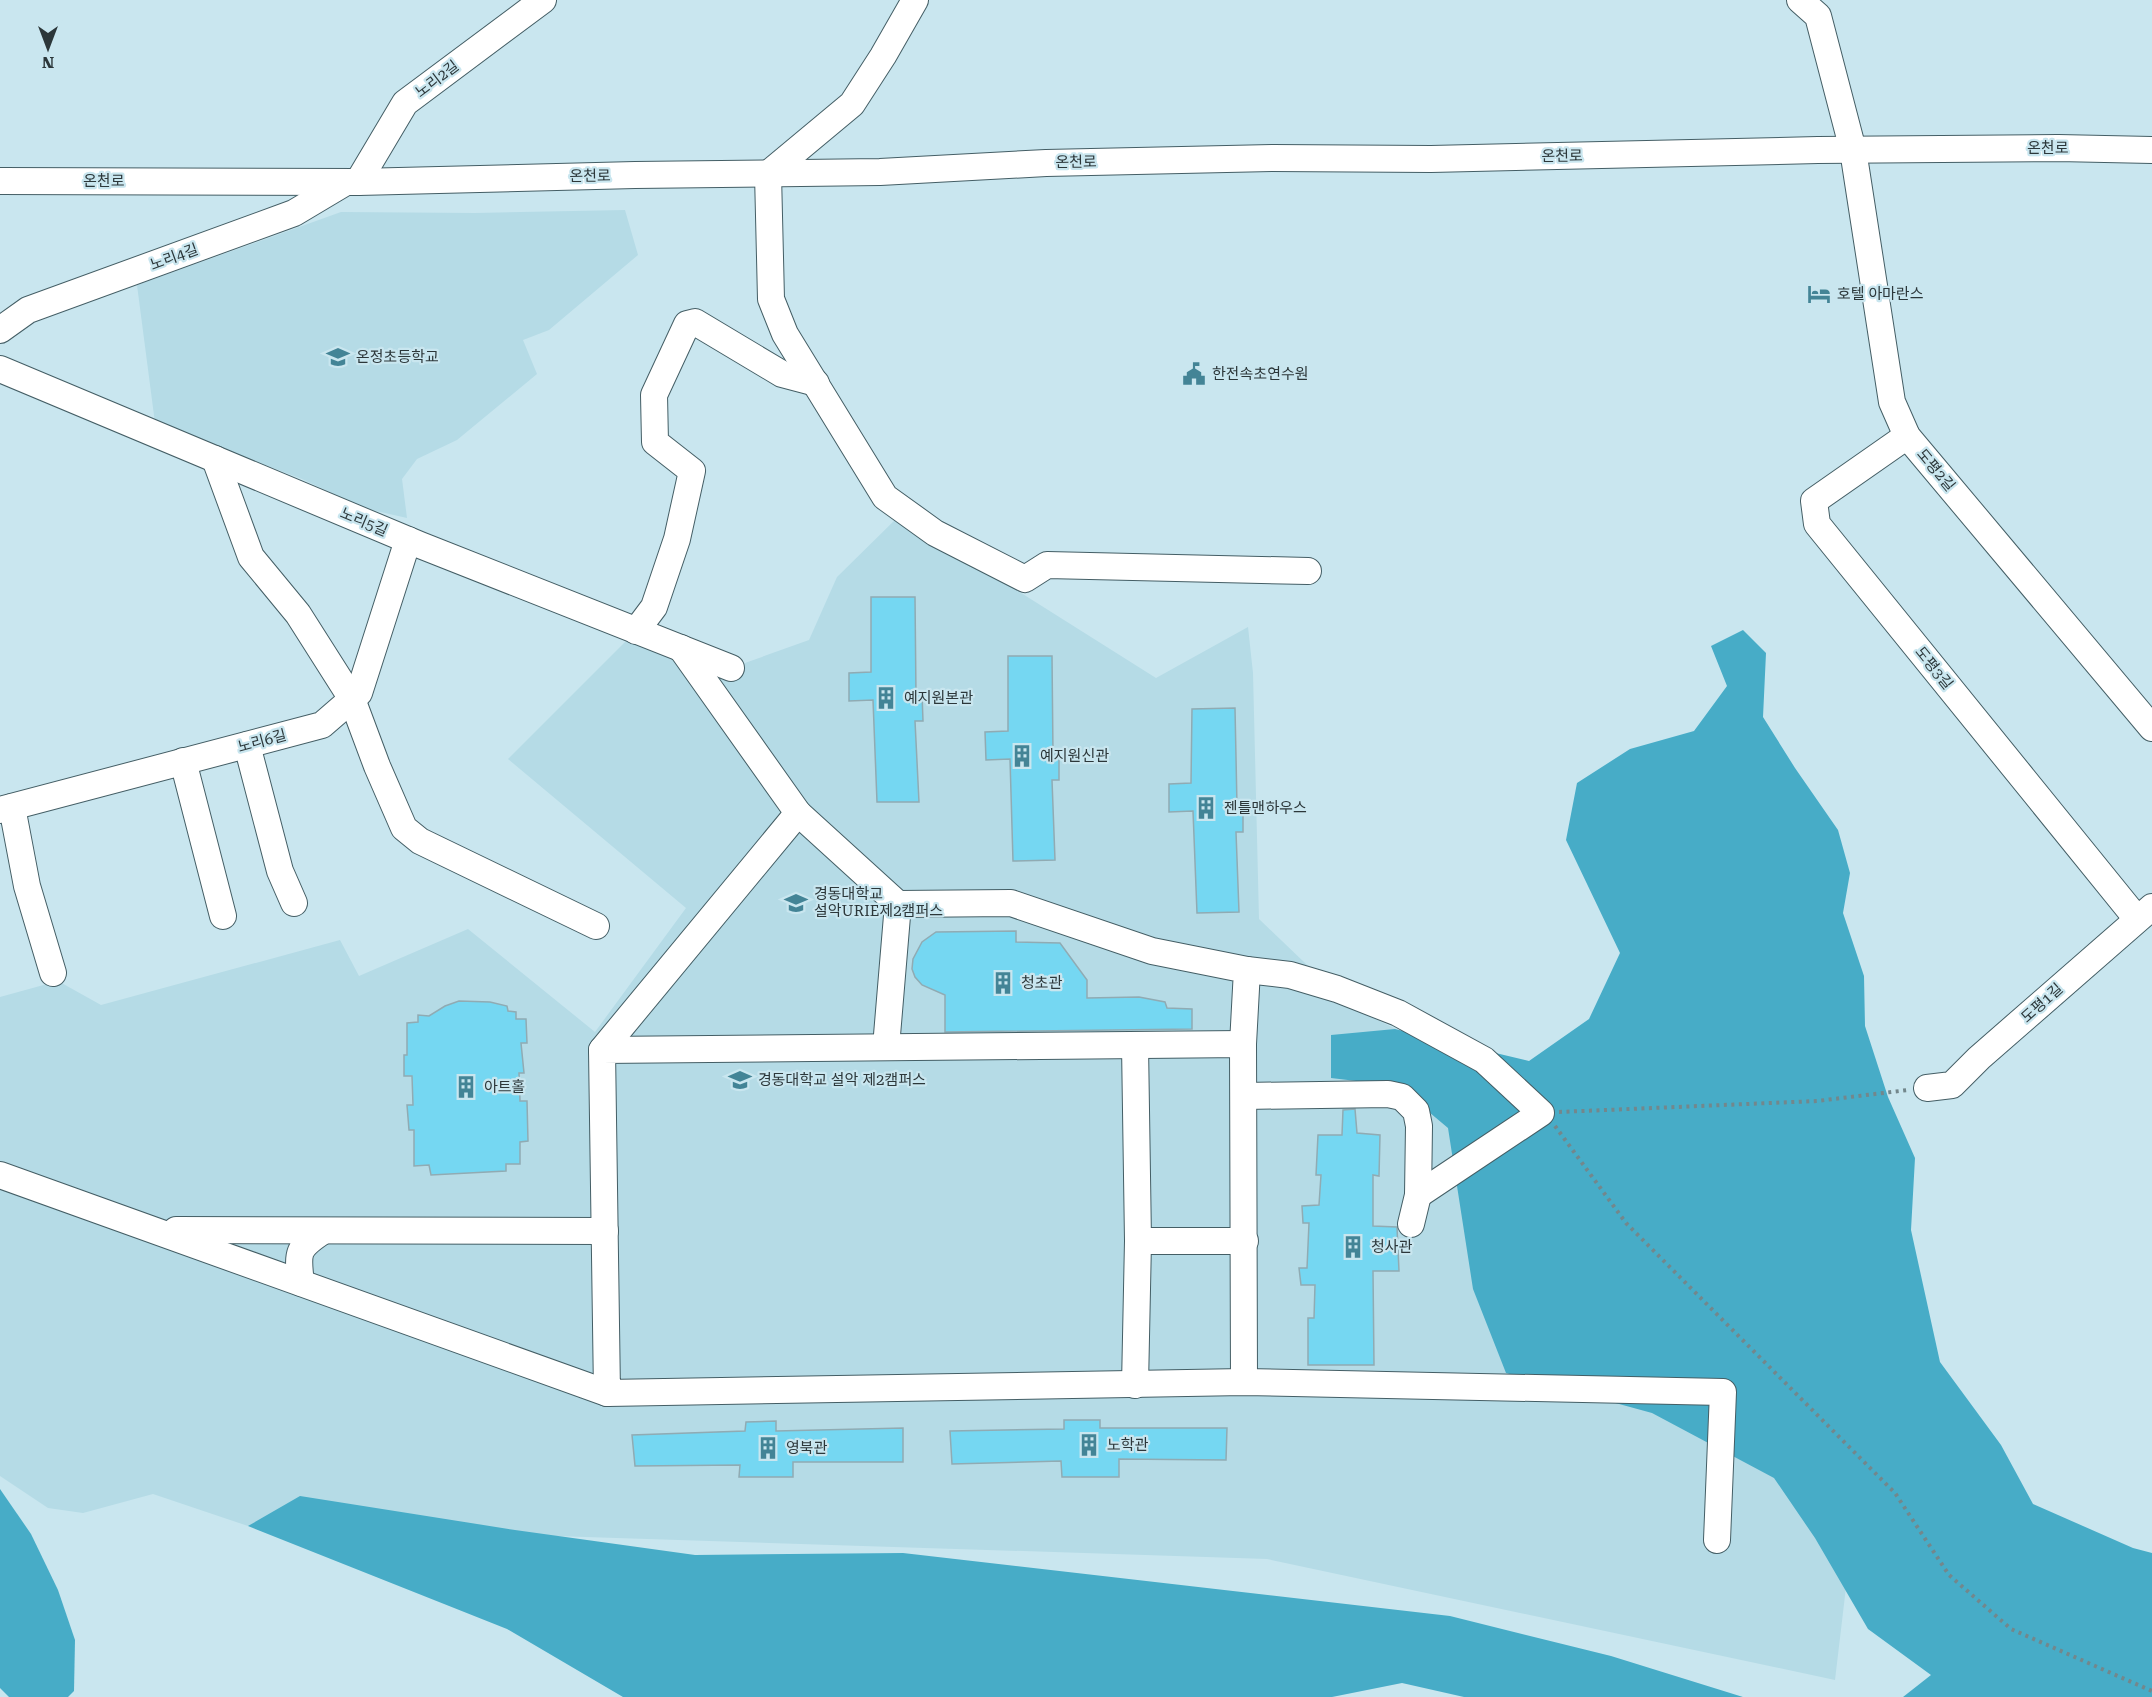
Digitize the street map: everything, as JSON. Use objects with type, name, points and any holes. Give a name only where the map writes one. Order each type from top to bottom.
[{"type":"street","name":"노리2길","points":[[352,182],[405,103],[543,0]]},
{"type":"street","points":[[915,0],[884,57],[852,104],[768,174],[771,299],[785,334],[885,497],[935,533],[1025,579],[1047,565],[1308,571]]},
{"type":"street","name":"도평2길","points":[[1800,0],[1818,16],[1852,150],[1892,402],[1907,436],[2152,728]]},
{"type":"street","name":"온천로","points":[[0,181],[352,182],[880,172],[1058,163],[1272,158],[1431,159],[2058,148],[2152,150]]},
{"type":"street","name":"노리4길","points":[[0,330],[28,310],[294,213],[352,182]]},
{"type":"street","points":[[636,630],[654,607],[677,539],[692,471],[655,442],[654,395],[687,324],[694,322],[782,374],[816,383]]},
{"type":"street","name":"노리5길","points":[[0,369],[408,540],[731,668]]},
{"type":"street","name":"도평3길","points":[[1907,436],[1814,501],[1817,524],[2144,913]]},
{"type":"street","points":[[214,459],[251,557],[298,614],[352,699],[377,766],[404,828],[420,841],[596,926]]},
{"type":"street","name":"노리6길","points":[[6,808],[322,725],[359,693],[408,540]]},
{"type":"street","points":[[681,648],[798,813],[898,904],[1011,903],[1152,951],[1247,970],[1290,975],[1337,989],[1398,1013],[1484,1060],[1541,1113],[1418,1196]]},
{"type":"street","points":[[248,745],[280,871],[294,903]]},
{"type":"street","points":[[183,762],[223,916]]},
{"type":"street","points":[[6,808],[53,973]]},
{"type":"street","points":[[607,1392],[602,1050],[798,813]]},
{"type":"street","points":[[886,1047],[898,904]]},
{"type":"street","name":"도평1길","points":[[1928,1088],[1952,1084],[2144,913]]},
{"type":"street","points":[[1245,1382],[1243,1044],[1247,970]]},
{"type":"street","points":[[602,1050],[1243,1044]]},
{"type":"street","points":[[1135,1385],[1138,1241],[1136,1045]]},
{"type":"street","points":[[1244,1096],[1388,1094],[1402,1097],[1416,1111],[1419,1126],[1418,1196],[1411,1224]]},
{"type":"street","points":[[0,1175],[607,1392],[1245,1382],[1723,1392],[1717,1540]]},
{"type":"street","points":[[156,1230],[605,1231]]},
{"type":"street","points":[[301,1282],[298,1263],[300,1251],[307,1242],[323,1231]]},
{"type":"street","points":[[1138,1241],[1245,1240]]},
{"type":"path","points":[[1541,1113],[1817,1101],[1928,1088]]},
{"type":"path","points":[[1541,1113],[1558,1129],[1626,1223],[1895,1493],[1949,1575],[2011,1629],[2152,1691]]},
{"type":"shaded area","name":"온정초등학교","points":[[625,210],[638,255],[549,330],[523,340],[537,374],[457,440],[417,459],[402,479],[407,518],[363,508],[302,479],[155,423],[137,285],[341,212],[475,213]]},
{"type":"shaded area","name":"경동대학교 설악 제2캠퍼스","points":[[899,516],[1156,678],[1248,627],[1253,673],[1259,919],[1351,1007],[1449,1055],[1849,1562],[1835,1680],[1267,1559],[248,1526],[153,1494],[83,1513],[48,1508],[0,1476],[0,997],[58,981],[101,1005],[340,940],[359,976],[468,929],[595,1032],[686,908],[508,759],[636,631],[731,668],[809,640],[837,577]]},
{"type":"shaded area","points":[[1743,630],[1766,653],[1763,717],[1838,830],[1850,873],[1843,913],[1864,976],[1865,1026],[1888,1097],[1915,1158],[1911,1230],[1940,1362],[2001,1445],[2033,1504],[2133,1548],[2152,1553],[2152,1697],[1903,1697],[1931,1675],[1868,1629],[1815,1538],[1774,1478],[1652,1413],[1506,1373],[1473,1289],[1448,1128],[1398,1086],[1331,1078],[1331,1035],[1395,1029],[1529,1061],[1589,1019],[1620,953],[1566,840],[1577,783],[1630,749],[1694,731],[1727,686],[1711,646]]},
{"type":"shaded area","points":[[0,1489],[31,1534],[58,1590],[75,1640],[74,1691],[68,1697],[9,1697],[0,1688]]},
{"type":"shaded area","points":[[300,1496],[515,1530],[695,1555],[903,1553],[1450,1616],[1611,1656],[1743,1697],[1464,1697],[1402,1683],[1332,1697],[623,1697],[507,1629],[248,1526]]},
{"type":"building","name":"예지원본관","points":[[871,597],[915,597],[916,695],[922,694],[923,721],[915,721],[919,802],[877,802],[873,700],[849,701],[849,673],[871,672]]},
{"type":"building","name":"예지원신관","points":[[1008,656],[1052,656],[1053,754],[1059,753],[1059,780],[1052,780],[1055,860],[1013,861],[1010,759],[986,760],[985,732],[1008,731]]},
{"type":"building","name":"젠틀맨하우스","points":[[1235,708],[1237,806],[1243,806],[1243,832],[1236,832],[1239,912],[1197,913],[1193,811],[1169,812],[1169,784],[1191,783],[1192,709]]},
{"type":"building","name":"청초관","points":[[1016,931],[1016,942],[1060,943],[1087,980],[1087,998],[1139,997],[1165,1002],[1167,1008],[1192,1009],[1192,1029],[945,1032],[945,995],[922,985],[912,969],[913,959],[922,942],[936,932]]},
{"type":"building","name":"아트홀","points":[[459,1001],[490,1002],[507,1006],[508,1011],[516,1012],[516,1019],[526,1019],[527,1043],[521,1043],[524,1073],[519,1073],[520,1101],[527,1101],[528,1141],[520,1142],[520,1164],[506,1164],[506,1171],[431,1175],[429,1165],[414,1166],[414,1130],[409,1130],[407,1105],[413,1105],[412,1076],[404,1076],[404,1055],[407,1055],[407,1023],[418,1022],[418,1015],[429,1016]]},
{"type":"building","name":"청사관","points":[[1355,1109],[1357,1133],[1380,1135],[1379,1176],[1373,1175],[1373,1226],[1397,1227],[1399,1271],[1373,1271],[1374,1365],[1308,1365],[1308,1318],[1314,1318],[1315,1285],[1301,1285],[1299,1268],[1307,1268],[1309,1223],[1303,1223],[1302,1206],[1319,1205],[1321,1175],[1316,1175],[1318,1135],[1342,1135],[1343,1110]]},
{"type":"building","name":"노학관","points":[[1064,1420],[1100,1420],[1100,1428],[1227,1428],[1226,1460],[1119,1459],[1119,1477],[1062,1477],[1061,1461],[952,1464],[950,1431],[1064,1429]]},
{"type":"building","name":"영북관","points":[[776,1421],[776,1431],[903,1428],[903,1462],[793,1462],[793,1477],[739,1477],[740,1465],[635,1466],[632,1435],[745,1431],[746,1422]]},
{"type":"place","name":"호텔 아마란스","points":[[1819,294]]},
{"type":"place","name":"온정초등학교","points":[[338,357]]},
{"type":"place","name":"한전속초연수원","points":[[1194,374]]},
{"type":"place","name":"예지원본관","points":[[886,698]]},
{"type":"place","name":"예지원신관","points":[[1022,756]]},
{"type":"place","name":"젠틀맨하우스","points":[[1206,808]]},
{"type":"place","name":"경동대학교 설악URIE제2캠퍼스","points":[[796,903]]},
{"type":"place","name":"청초관","points":[[1003,983]]},
{"type":"place","name":"경동대학교 설악 제2캠퍼스","points":[[740,1080]]},
{"type":"place","name":"아트홀","points":[[466,1087]]},
{"type":"place","name":"청사관","points":[[1353,1247]]},
{"type":"place","name":"노학관","points":[[1089,1445]]},
{"type":"place","name":"영북관","points":[[768,1448]]}]
